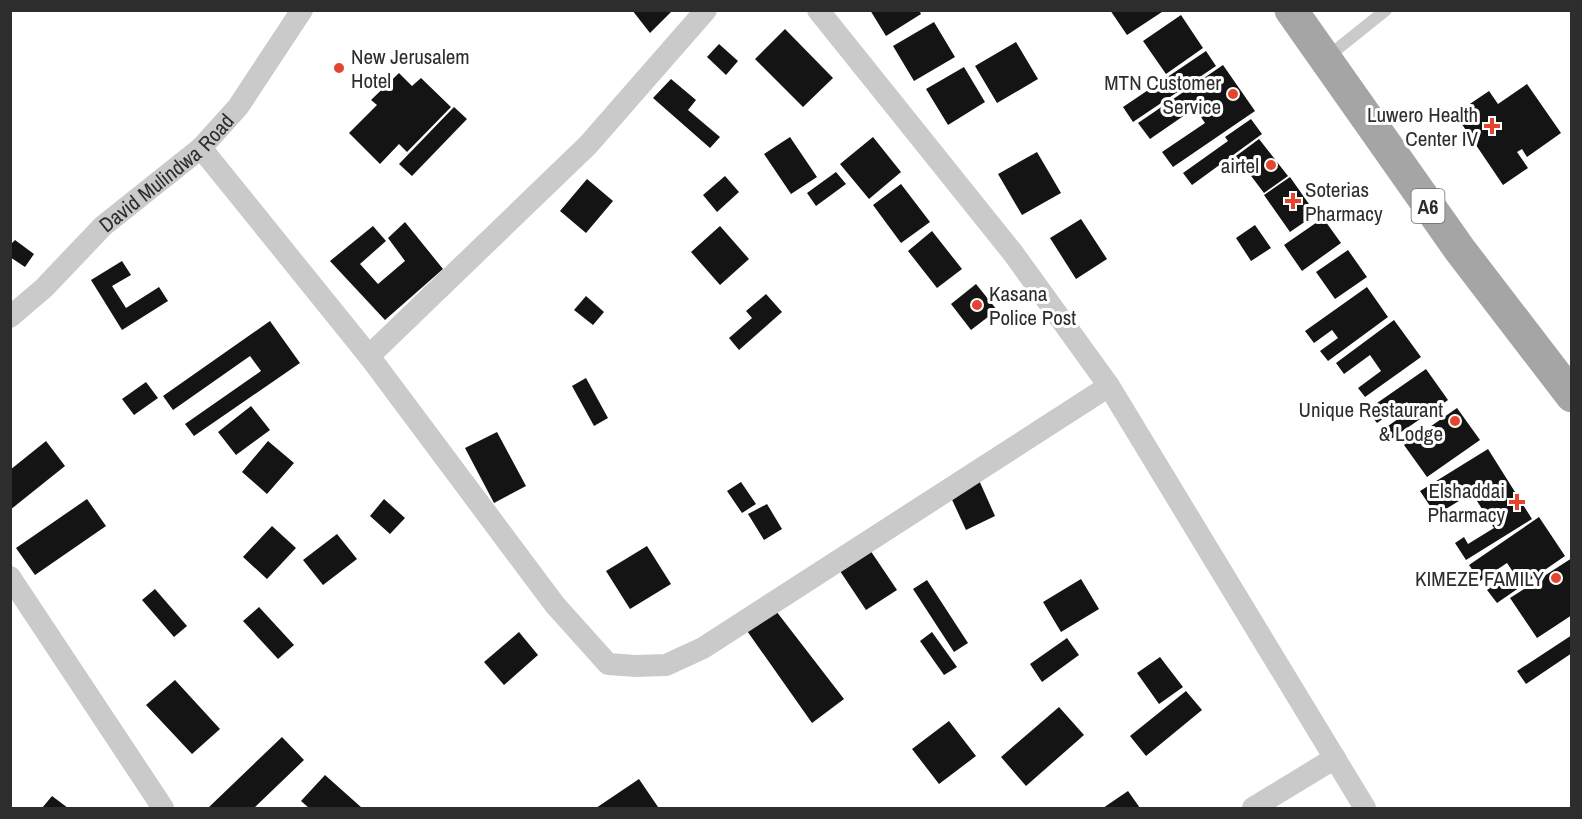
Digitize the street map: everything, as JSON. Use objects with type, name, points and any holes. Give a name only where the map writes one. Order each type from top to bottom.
[{"type":"main road","name":"A6","points":[[1291,10],[1460,250],[1572,396]]},
{"type":"street","name":"David Mulindwa Road","points":[[10,317],[44,288],[103,226],[201,148],[238,107],[302,10]]},
{"type":"street","points":[[369,356],[588,145],[706,10]]},
{"type":"street","points":[[818,10],[1013,253],[1109,386],[1365,808]]},
{"type":"street","points":[[201,148],[369,356],[555,605],[608,664],[666,665],[703,648],[1109,386]]},
{"type":"street","points":[[10,577],[163,808]]},
{"type":"street","points":[[1253,808],[1335,758]]},
{"type":"lane","points":[[1325,59],[1386,10]]},
{"type":"building","points":[[632,10],[673,10],[650,33]]},
{"type":"building","points":[[870,10],[919,10],[921,14],[886,36]]},
{"type":"building","points":[[1110,10],[1165,10],[1127,35]]},
{"type":"building","points":[[1181,15],[1203,48],[1166,74],[1143,41]]},
{"type":"building","points":[[934,22],[955,57],[914,81],[893,46]]},
{"type":"building","points":[[785,29],[833,78],[803,107],[755,59]]},
{"type":"building","points":[[1016,42],[1038,79],[997,103],[975,66]]},
{"type":"building","points":[[719,44],[738,61],[726,75],[707,57]]},
{"type":"building","points":[[1206,51],[1216,66],[1133,122],[1123,107]]},
{"type":"building","points":[[1223,65],[1255,111],[1173,167],[1162,152],[1205,123],[1195,108],[1150,139],[1138,123]]},
{"type":"building","points":[[964,67],[985,102],[948,125],[926,89]]},
{"type":"building","points":[[399,73],[412,86],[421,78],[451,107],[407,152],[399,144],[380,164],[349,133],[377,105],[371,100]]},
{"type":"building","points":[[671,79],[696,100],[688,110],[720,137],[710,148],[653,98]]},
{"type":"building","points":[[1527,84],[1561,133],[1527,157],[1522,149],[1517,152],[1528,168],[1503,185],[1455,114],[1489,91],[1498,104]]},
{"type":"building","points":[[454,107],[467,119],[412,176],[399,164]]},
{"type":"building","points":[[1251,119],[1262,134],[1192,185],[1183,173],[1228,141],[1225,137]]},
{"type":"building","points":[[790,137],[817,177],[791,194],[764,154]]},
{"type":"building","points":[[873,137],[901,172],[869,199],[840,164]]},
{"type":"building","points":[[1259,139],[1288,176],[1264,193],[1236,156]]},
{"type":"building","points":[[1037,152],[1061,193],[1022,215],[998,174]]},
{"type":"building","points":[[836,172],[846,184],[816,206],[807,193]]},
{"type":"building","points":[[725,176],[739,192],[717,212],[703,195]]},
{"type":"building","points":[[1290,177],[1316,214],[1290,232],[1264,195]]},
{"type":"building","points":[[587,179],[613,201],[586,233],[560,211]]},
{"type":"building","points":[[901,184],[930,222],[901,243],[873,205]]},
{"type":"building","points":[[1323,218],[1341,243],[1302,271],[1284,245]]},
{"type":"building","points":[[1081,219],[1107,259],[1076,279],[1050,238]]},
{"type":"building","points":[[405,222],[443,269],[385,320],[330,261],[373,226],[386,241],[360,264],[378,284],[405,261],[388,238]]},
{"type":"building","points":[[1255,225],[1271,248],[1251,261],[1236,238]]},
{"type":"building","points":[[720,226],[749,259],[720,285],[691,252]]},
{"type":"building","points":[[932,231],[962,269],[937,288],[908,251]]},
{"type":"building","points":[[15,240],[34,254],[25,267],[10,257],[10,245]]},
{"type":"building","points":[[1348,250],[1367,277],[1335,299],[1316,272]]},
{"type":"building","points":[[122,261],[131,275],[112,286],[126,308],[159,287],[168,301],[122,330],[91,280]]},
{"type":"building","points":[[976,284],[997,310],[971,330],[951,304]]},
{"type":"building","points":[[1367,287],[1388,317],[1328,361],[1320,351],[1338,338],[1332,330],[1314,343],[1305,331]]},
{"type":"building","points":[[766,294],[782,312],[739,350],[729,338],[752,318],[746,311]]},
{"type":"building","points":[[586,296],[604,312],[593,325],[574,310]]},
{"type":"building","points":[[1394,320],[1421,357],[1365,397],[1358,388],[1381,371],[1370,355],[1344,374],[1336,363]]},
{"type":"building","points":[[270,321],[300,363],[194,436],[185,424],[261,371],[250,356],[173,410],[163,396]]},
{"type":"building","points":[[1426,369],[1448,400],[1388,441],[1381,431],[1412,409],[1407,402],[1377,423],[1367,410]]},
{"type":"building","points":[[586,378],[608,418],[594,426],[572,386]]},
{"type":"building","points":[[146,382],[158,398],[134,415],[122,399]]},
{"type":"building","points":[[251,406],[270,430],[236,455],[218,432]]},
{"type":"building","points":[[1457,408],[1480,440],[1427,477],[1404,445]]},
{"type":"building","points":[[497,432],[526,486],[494,503],[465,448]]},
{"type":"building","points":[[46,441],[65,466],[10,510],[10,470]]},
{"type":"building","points":[[268,441],[294,463],[267,494],[242,472]]},
{"type":"building","points":[[1488,449],[1532,519],[1466,560],[1455,543],[1464,537],[1468,544],[1494,528],[1472,493],[1436,515],[1420,491]]},
{"type":"building","points":[[978,478],[995,516],[966,530],[948,491]]},
{"type":"building","points":[[741,482],[756,504],[742,513],[727,491]]},
{"type":"building","points":[[87,499],[106,526],[35,575],[16,548]]},
{"type":"building","points":[[384,499],[405,518],[390,534],[370,516]]},
{"type":"building","points":[[767,504],[782,529],[764,540],[748,514]]},
{"type":"building","points":[[1539,517],[1565,556],[1497,603],[1487,590],[1513,572],[1507,563],[1480,581],[1469,565]]},
{"type":"building","points":[[272,526],[296,548],[267,579],[243,557]]},
{"type":"building","points":[[337,534],[357,559],[323,585],[303,560]]},
{"type":"building","points":[[647,546],[671,584],[630,609],[606,571]]},
{"type":"building","points":[[868,547],[897,590],[866,610],[838,568]]},
{"type":"building","name":"KIMEZE FAMILY","points":[[1572,558],[1572,615],[1537,638],[1510,598]]},
{"type":"building","points":[[1081,579],[1099,609],[1061,632],[1043,602]]},
{"type":"building","points":[[927,580],[968,643],[954,652],[913,589]]},
{"type":"building","points":[[155,589],[187,626],[174,637],[142,600]]},
{"type":"building","points":[[259,607],[294,645],[278,659],[243,621]]},
{"type":"building","points":[[773,607],[844,699],[812,723],[745,628]]},
{"type":"building","points":[[519,632],[538,655],[504,685],[484,662]]},
{"type":"building","points":[[932,632],[957,667],[944,675],[920,641]]},
{"type":"building","points":[[1572,635],[1572,653],[1526,684],[1517,671]]},
{"type":"building","points":[[1067,638],[1079,655],[1042,682],[1030,664]]},
{"type":"building","points":[[1160,657],[1183,687],[1159,704],[1137,673]]},
{"type":"building","points":[[175,680],[220,729],[192,754],[146,705]]},
{"type":"building","points":[[1186,691],[1202,710],[1146,756],[1130,736]]},
{"type":"building","points":[[1059,707],[1084,735],[1026,786],[1001,757]]},
{"type":"building","points":[[949,721],[976,756],[939,784],[912,749]]},
{"type":"building","points":[[282,737],[304,760],[254,808],[208,808]]},
{"type":"building","points":[[325,775],[362,808],[309,808],[301,801]]},
{"type":"building","points":[[639,779],[658,807],[596,808]]},
{"type":"building","points":[[1128,791],[1140,808],[1103,808]]},
{"type":"building","points":[[52,796],[68,808],[42,808]]},
{"type":"place","name":"New Jerusalem Hotel","points":[[339,68]]},
{"type":"place","name":"MTN Customer Service","points":[[1233,94]]},
{"type":"place","name":"Luwero Health Center IV","points":[[1492,126]]},
{"type":"place","name":"airtel","points":[[1271,165]]},
{"type":"place","name":"Soterias Pharmacy","points":[[1293,201]]},
{"type":"place","name":"Kasana Police Post","points":[[977,305]]},
{"type":"place","name":"Unique Restaurant & Lodge","points":[[1455,421]]},
{"type":"place","name":"Elshaddai Pharmacy","points":[[1517,502]]},
{"type":"place","name":"KIMEZE FAMILY","points":[[1556,578]]}]
